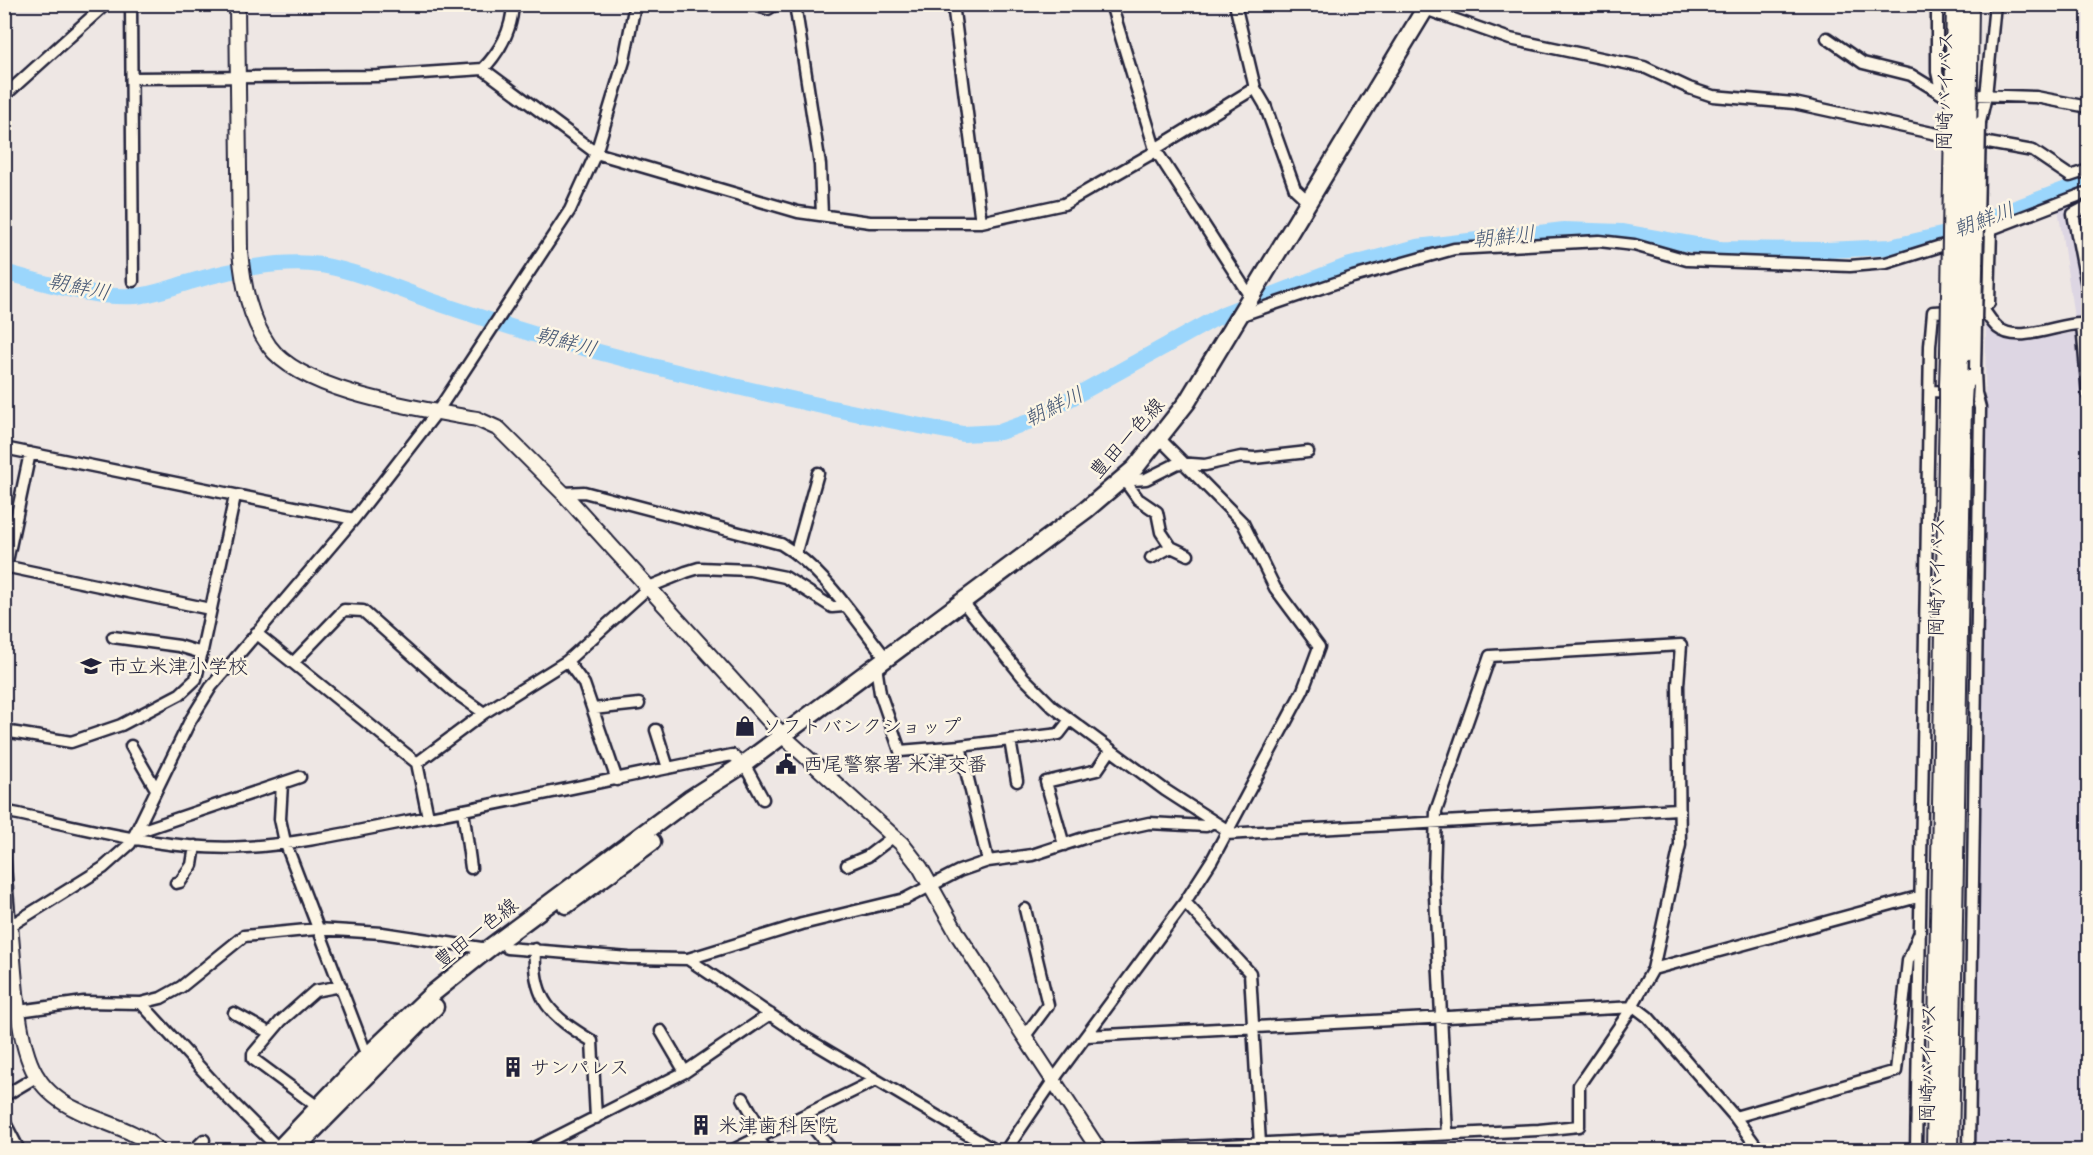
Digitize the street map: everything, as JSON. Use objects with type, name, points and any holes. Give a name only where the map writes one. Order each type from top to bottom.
[{"type":"highway","name":"岡崎バイパス","points":[[1949,1150],[1960,393],[1957,353],[1956,4]]},
{"type":"highway","name":"岡崎バイパス","points":[[1957,353],[1971,4]]},
{"type":"highway","name":"岡崎バイパス","points":[[1936,1150],[1940,921],[1960,393]]},
{"type":"highway","points":[[1925,1150],[1931,972],[1940,921]]},
{"type":"highway","points":[[1952,970],[1959,1050],[1961,1150]]},
{"type":"main road","name":"豊田一色線","points":[[283,1150],[318,1107],[367,1056],[432,994],[488,949],[691,798],[744,764],[1123,481],[1160,439],[1187,402],[1427,7]]},
{"type":"main road","name":"豊田一色線","points":[[283,1150],[419,1022],[507,948],[698,806],[725,778]]},
{"type":"street","points":[[4,96],[106,4]]},
{"type":"street","points":[[131,4],[133,281]]},
{"type":"street","points":[[237,4],[240,251],[243,285],[251,312],[270,347],[299,372],[324,384],[437,412],[477,419],[500,429],[649,587],[782,735],[894,836],[914,858],[971,955],[1099,1150]]},
{"type":"street","points":[[483,69],[497,54],[506,36],[513,4]]},
{"type":"street","points":[[7,927],[103,868],[136,835],[156,789],[202,702],[223,671],[354,519],[437,412],[570,210],[596,153],[624,61],[635,4]]},
{"type":"street","points":[[750,4],[768,9],[776,4]]},
{"type":"street","points":[[795,4],[820,165],[822,216]]},
{"type":"street","points":[[953,4],[981,222]]},
{"type":"street","points":[[1111,4],[1155,149],[1253,294]]},
{"type":"street","points":[[1235,4],[1255,88],[1264,105],[1295,189],[1309,202]]},
{"type":"street","points":[[1937,4],[1937,72],[1942,94]]},
{"type":"street","points":[[1960,393],[1975,371],[1980,122],[1986,96],[1995,4]]},
{"type":"street","points":[[1427,7],[1510,39],[1644,67],[1689,88],[1713,96],[1794,103],[1932,133],[2033,151],[2070,176],[2088,170]]},
{"type":"street","points":[[1827,38],[1863,63],[1911,75],[1942,94],[2036,97],[2088,107]]},
{"type":"street","points":[[132,78],[378,75],[483,69],[596,153],[787,209],[870,222],[981,222],[1064,204],[1151,154],[1155,149],[1255,88]]},
{"type":"street","points":[[1240,315],[1353,277],[1454,249],[1599,241],[1634,245],[1688,260],[1850,266],[1886,263],[1991,229],[2088,192]]},
{"type":"street","points":[[2088,206],[2073,214],[2088,291]]},
{"type":"street","points":[[1916,1150],[1921,931],[1928,854],[1927,583],[1933,312],[1983,309],[1989,303],[1991,229]]},
{"type":"street","points":[[1983,309],[1998,328],[2004,331],[2037,334],[2082,324],[2088,395]]},
{"type":"street","points":[[1930,391],[1960,393],[1980,408],[1973,584],[1969,855],[1969,1150]]},
{"type":"street","points":[[1006,1150],[1054,1080],[1185,902],[1227,832],[1303,690],[1318,647],[1275,588],[1243,523],[1160,439]]},
{"type":"street","points":[[4,448],[354,519]]},
{"type":"street","points":[[1123,481],[1146,479],[1167,467],[1186,463],[1205,465],[1241,457],[1254,459],[1308,452]]},
{"type":"street","points":[[30,453],[5,566],[210,609]]},
{"type":"street","points":[[796,552],[818,472]]},
{"type":"street","points":[[1123,481],[1138,499],[1157,512],[1161,531],[1171,547],[1188,555]]},
{"type":"street","points":[[563,494],[584,492],[781,544],[796,552],[818,573],[844,606],[881,662],[880,693],[900,751],[1059,734],[1069,721]]},
{"type":"street","points":[[4,731],[71,742],[121,725],[180,694],[196,679],[235,496]]},
{"type":"street","points":[[1151,558],[1171,547]]},
{"type":"street","points":[[417,763],[484,713],[567,661],[649,587],[699,568],[750,570],[785,577],[832,607],[844,606]]},
{"type":"street","points":[[1927,583],[1940,583]]},
{"type":"street","points":[[962,601],[1023,677],[1069,721],[1227,832],[1678,809]]},
{"type":"street","points":[[293,663],[344,610],[363,610],[453,691],[484,713]]},
{"type":"street","points":[[256,633],[417,763],[428,817]]},
{"type":"street","points":[[113,637],[178,646],[202,653]]},
{"type":"street","points":[[1123,1150],[1447,1134],[1577,1127],[1581,1121],[1579,1085],[1632,1006],[1653,969],[1680,845],[1678,685],[1681,645],[1490,656],[1438,801],[1435,821],[1434,876],[1447,1134]]},
{"type":"street","points":[[567,661],[584,684],[617,780]]},
{"type":"street","points":[[593,709],[639,704]]},
{"type":"street","points":[[656,730],[668,768]]},
{"type":"street","points":[[1010,740],[1017,781]]},
{"type":"street","points":[[131,746],[156,789]]},
{"type":"street","points":[[960,746],[988,861]]},
{"type":"street","points":[[1064,844],[1046,782],[1097,770],[1110,751]]},
{"type":"street","points":[[5,813],[195,846],[246,847],[285,843],[428,817],[732,755],[744,764],[764,799]]},
{"type":"street","points":[[136,835],[300,777]]},
{"type":"street","points":[[282,783],[280,819],[285,843],[367,1056]]},
{"type":"street","points":[[463,810],[471,868]]},
{"type":"street","points":[[507,948],[629,958],[688,959],[802,924],[904,899],[988,861],[1032,855],[1090,836],[1149,823],[1206,826],[1213,822]]},
{"type":"street","points":[[847,865],[868,856],[894,836]]},
{"type":"street","points":[[176,883],[180,882],[191,868],[195,846]]},
{"type":"street","points":[[4,855],[7,927],[23,1040],[36,1077],[66,1104],[144,1138],[158,1150]]},
{"type":"street","points":[[1653,969],[1914,898]]},
{"type":"street","points":[[1185,902],[1247,967],[1250,973],[1260,1143]]},
{"type":"street","points":[[1025,909],[1048,1005],[1025,1036]]},
{"type":"street","points":[[4,1012],[84,1002],[141,1003],[171,994],[244,936],[317,929],[382,933],[488,949]]},
{"type":"street","points":[[1735,1117],[1896,1071],[1908,961],[1921,931]]},
{"type":"street","points":[[535,949],[534,976],[554,1016],[592,1041],[597,1118]]},
{"type":"street","points":[[688,959],[770,1014],[994,1150]]},
{"type":"street","points":[[318,1107],[253,1059],[253,1054],[270,1033],[315,991],[341,986]]},
{"type":"street","points":[[141,1003],[226,1097],[283,1150]]},
{"type":"street","points":[[1087,1036],[1632,1006],[1648,1017],[1735,1117],[1759,1150]]},
{"type":"street","points":[[234,1013],[270,1033]]},
{"type":"street","points":[[531,1150],[685,1072],[770,1014]]},
{"type":"street","points":[[661,1031],[685,1072]]},
{"type":"street","points":[[4,1096],[36,1077]]},
{"type":"street","points":[[734,1150],[876,1080]]},
{"type":"street","points":[[743,1098],[766,1150]]},
{"type":"street","points":[[802,1116],[831,1150]]},
{"type":"street","points":[[4,1121],[19,1150]]},
{"type":"street","points":[[194,1150],[204,1140]]},
{"type":"shaded area","points":[[2088,196],[2088,1150],[1975,1150],[1986,319],[1999,335],[2039,339],[2076,332],[2058,207]]},
{"type":"waterway","name":"朝鮮川","points":[[4,272],[86,293],[136,296],[223,273],[257,267],[290,263],[321,265],[362,276],[533,334],[640,363],[801,401],[963,434],[1000,432],[1028,422],[1223,314],[1347,266],[1417,247],[1564,230],[1622,232],[1718,249],[1827,250],[1890,247],[1946,234],[2088,181]]},
{"type":"place","name":"市立米津小学校","points":[[91,666]]},
{"type":"place","name":"ソフトバンクショップ","points":[[745,726]]},
{"type":"place","name":"西尾警察署 米津交番","points":[[786,764]]},
{"type":"place","name":"サンパレス","points":[[513,1067]]},
{"type":"place","name":"米津歯科医院","points":[[701,1125]]}]
